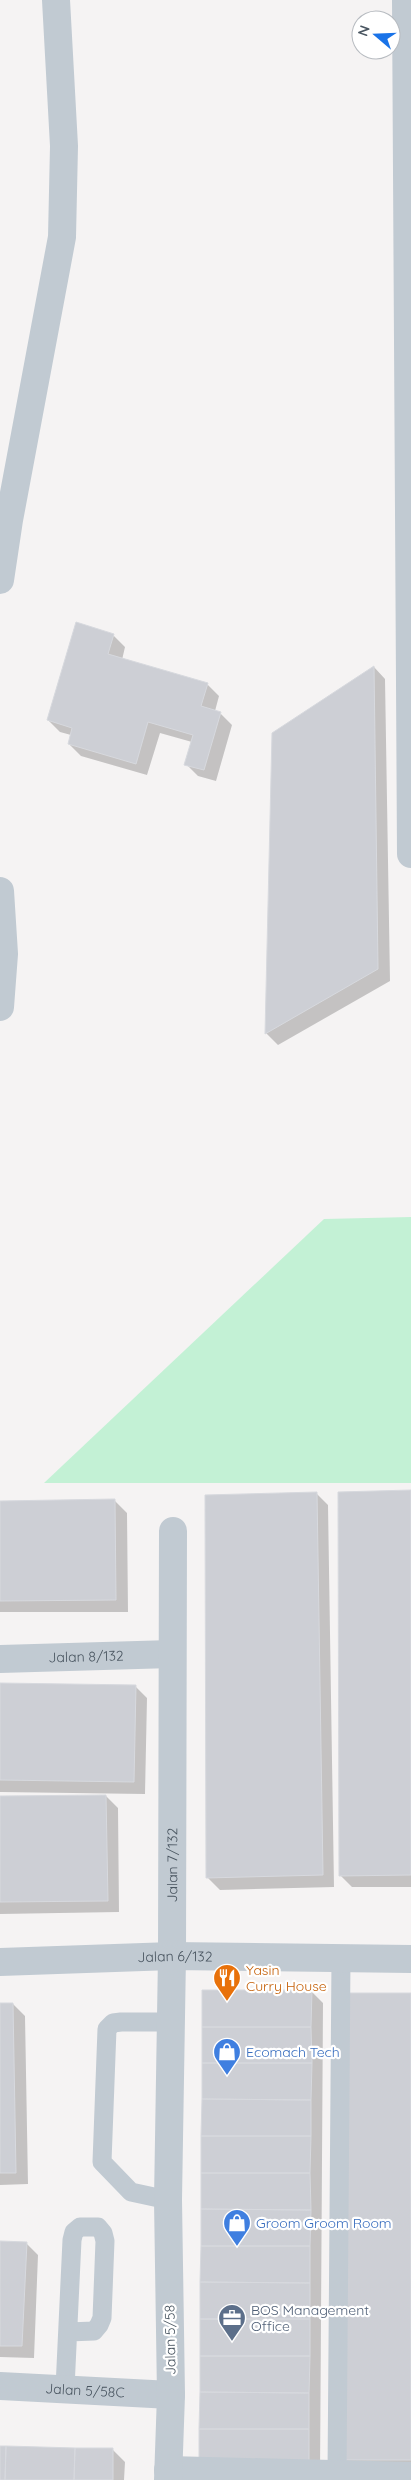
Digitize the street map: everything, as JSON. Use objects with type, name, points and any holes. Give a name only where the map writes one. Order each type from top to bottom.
[{"type":"street","points":[[0,580],[9,520],[62,237],[64,146],[56,0]]},
{"type":"street","points":[[406,0],[411,854]]},
{"type":"street","points":[[0,891],[4,954],[0,1007]]},
{"type":"street","name":"Jalan 7/132","points":[[168,2200],[172,1956],[173,1531]]},
{"type":"street","name":"Jalan 8/132","points":[[0,1659],[172,1654]]},
{"type":"street","name":"Jalan 6/132","points":[[0,1962],[172,1956],[411,1959]]},
{"type":"street","name":"Jalan 5/58","points":[[168,2200],[170,2395],[168,2475]]},
{"type":"street","name":"Jalan 5/58C","points":[[0,2386],[170,2395]]},
{"type":"street","points":[[168,2475],[411,2476]]},
{"type":"lane","points":[[337,2475],[341,1958]]},
{"type":"lane","points":[[168,2200],[131,2192],[102,2162],[107,2029],[113,2023],[121,2022],[171,2022]]},
{"type":"lane","points":[[66,2388],[68,2332],[72,2240],[74,2232],[80,2226],[98,2227],[103,2233],[105,2241],[102,2318],[94,2331],[68,2332]]},
{"type":"green space","points":[[411,1217],[411,1483],[44,1483],[324,1219]]},
{"type":"building","points":[[76,622],[114,634],[108,654],[208,683],[201,706],[221,712],[204,770],[184,765],[193,735],[148,722],[136,764],[68,744],[72,728],[47,720]]},
{"type":"building","points":[[374,666],[378,969],[265,1034],[272,733]]},
{"type":"building","points":[[411,1490],[411,1875],[339,1876],[338,1492]]},
{"type":"building","points":[[317,1492],[323,1875],[206,1878],[205,1495]]},
{"type":"building","points":[[115,1499],[116,1600],[0,1601],[0,1501]]},
{"type":"building","points":[[0,1683],[136,1685],[134,1782],[0,1780]]},
{"type":"building","points":[[106,1795],[108,1901],[0,1902],[0,1796]]},
{"type":"building","points":[[202,1990],[312,1990],[311,2027],[202,2027]]},
{"type":"building","points":[[346,1993],[411,1993],[411,2460],[343,2460]]},
{"type":"building","points":[[0,2003],[13,2003],[16,2173],[0,2173]]},
{"type":"building","points":[[202,2027],[311,2027],[312,2063],[202,2063]]},
{"type":"building","points":[[202,2063],[312,2063],[311,2100],[202,2099]]},
{"type":"building","points":[[202,2099],[311,2100],[311,2136],[201,2136]]},
{"type":"building","points":[[201,2136],[311,2136],[310,2173],[201,2173]]},
{"type":"building","points":[[201,2173],[310,2173],[311,2210],[201,2209]]},
{"type":"building","points":[[201,2209],[311,2210],[310,2246],[201,2246]]},
{"type":"building","points":[[0,2241],[27,2242],[22,2346],[0,2346]]},
{"type":"building","points":[[201,2246],[310,2246],[310,2283],[200,2282]]},
{"type":"building","points":[[200,2282],[310,2283],[310,2319],[200,2319]]},
{"type":"building","points":[[200,2319],[310,2319],[310,2356],[200,2356]]},
{"type":"building","points":[[200,2356],[310,2356],[309,2393],[200,2392]]},
{"type":"building","points":[[200,2392],[309,2393],[309,2429],[199,2429]]},
{"type":"building","points":[[199,2429],[309,2429],[309,2465],[199,2465]]},
{"type":"building","points":[[0,2446],[6,2446],[5,2480],[0,2480]]},
{"type":"building","points":[[6,2446],[75,2448],[74,2480],[5,2480]]},
{"type":"building","points":[[75,2448],[113,2448],[113,2480],[74,2480]]},
{"type":"place","name":"Yasin Curry House","points":[[227,2002]]},
{"type":"place","name":"Ecomach Tech","points":[[227,2076]]},
{"type":"place","name":"Groom Groom Room","points":[[237,2247]]},
{"type":"place","name":"BOS Management Office","points":[[232,2342]]}]
